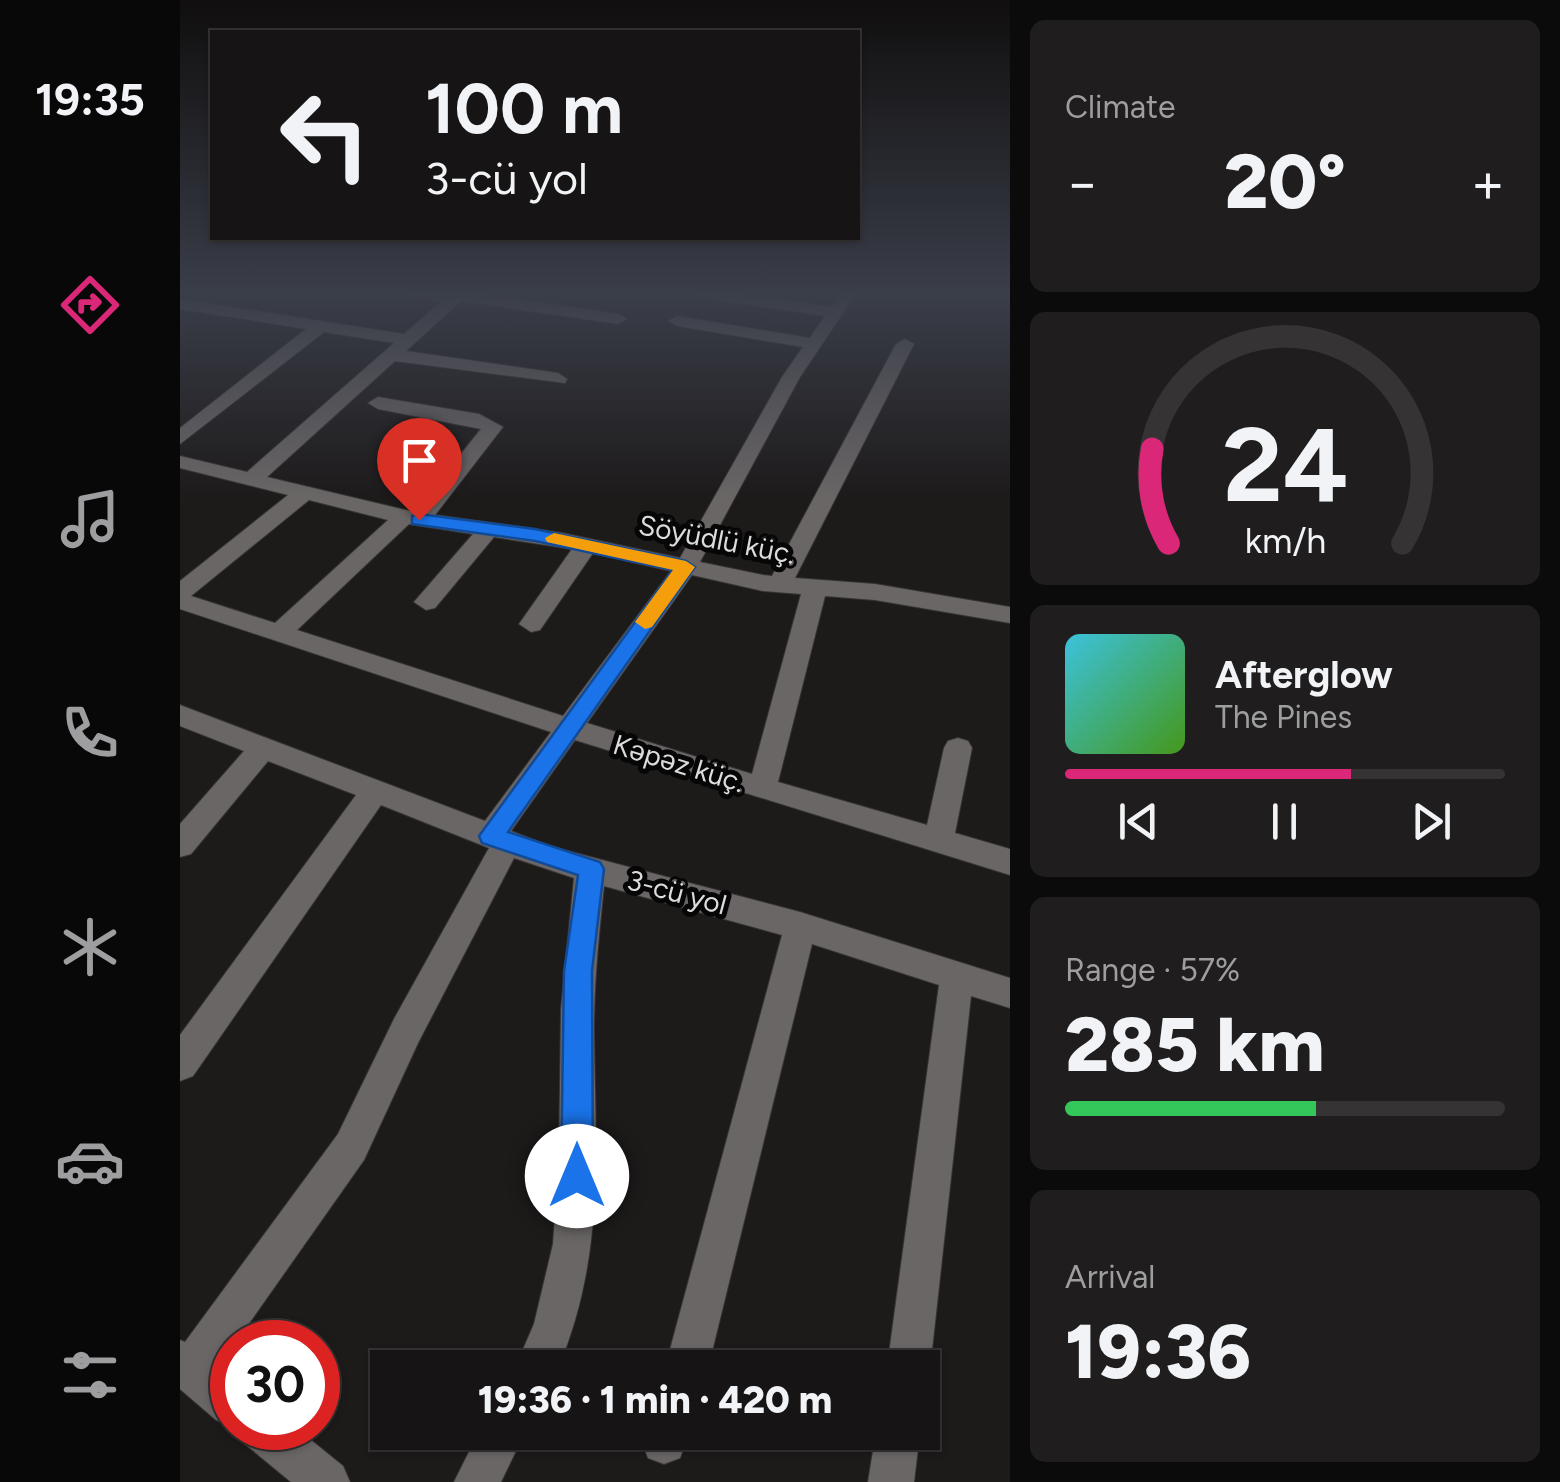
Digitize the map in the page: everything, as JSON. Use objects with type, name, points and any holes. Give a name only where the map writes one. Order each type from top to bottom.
[{"type":"street","points":[[180,438],[276,361]]},
{"type":"street","points":[[251,480],[386,361]]},
{"type":"street","points":[[435,361],[558,379]]},
{"type":"street","points":[[210,1386],[185,1365],[350,1147],[499,840],[567,728],[686,567],[802,361]]},
{"type":"street","points":[[781,585],[787,564],[896,361]]},
{"type":"street","points":[[278,634],[411,519],[493,427],[479,420],[378,403]]},
{"type":"street","name":"Söyüdlü küç.","points":[[183,465],[411,519],[587,545],[781,585],[929,600],[1010,615]]},
{"type":"street","points":[[180,592],[304,494]]},
{"type":"street","points":[[426,602],[490,528]]},
{"type":"street","points":[[531,624],[587,545]]},
{"type":"street","points":[[762,788],[815,587]]},
{"type":"street","name":"Kəpəz küç.","points":[[180,600],[567,728],[1010,862]]},
{"type":"street","name":"3-cü yol","points":[[180,715],[499,840],[800,926],[1010,993]]},
{"type":"street","points":[[939,841],[958,748]]},
{"type":"street","points":[[180,845],[262,749]]},
{"type":"street","points":[[180,1064],[375,792]]},
{"type":"street","points":[[543,1350],[571,1273],[576,1230],[578,971],[591,869]]},
{"type":"street","points":[[691,1350],[800,926]]},
{"type":"street","points":[[910,1350],[957,976]]},
{"type":"street","points":[[287,1450],[326,1482]]},
{"type":"street","points":[[477,1482],[494,1450]]},
{"type":"street","points":[[890,1482],[895,1450]]},
{"type":"slow traffic","points":[[554,538],[686,567],[645,622]]},
{"type":"route","points":[[419,520],[535,535],[686,567],[491,836],[545,857],[591,869],[578,971],[577,1176]]}]
